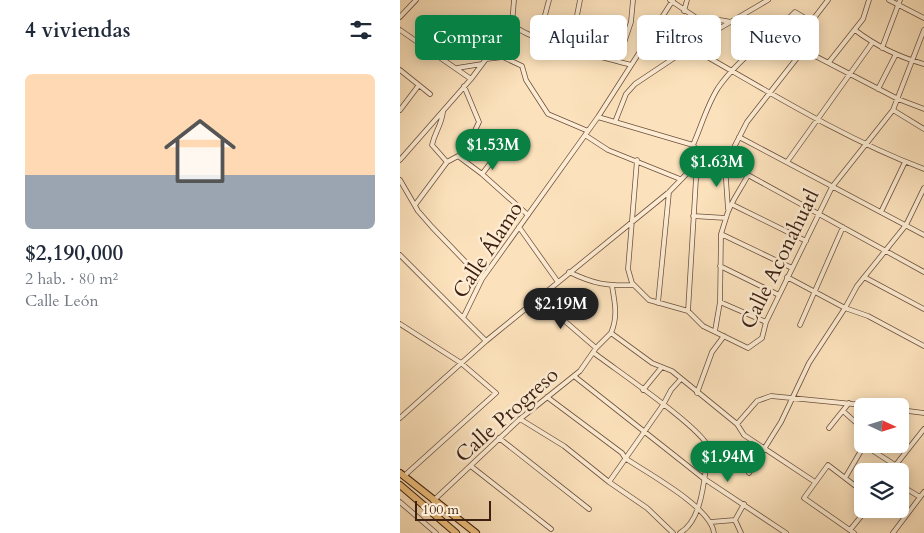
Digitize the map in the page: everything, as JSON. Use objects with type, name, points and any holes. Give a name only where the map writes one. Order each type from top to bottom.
[{"type":"main road","points":[[402,475],[476,533]]},
{"type":"main road","points":[[400,485],[456,533]]},
{"type":"street","points":[[400,17],[416,0]]},
{"type":"street","points":[[514,0],[512,24],[530,33]]},
{"type":"street","points":[[545,15],[549,0]]},
{"type":"street","points":[[577,15],[580,0]]},
{"type":"street","points":[[618,61],[631,22],[633,0]]},
{"type":"street","points":[[672,0],[691,15]]},
{"type":"street","name":"Calle Álamo","points":[[462,318],[482,279],[598,117],[672,0]]},
{"type":"street","points":[[684,11],[687,0]]},
{"type":"street","points":[[742,15],[768,0]]},
{"type":"street","points":[[817,15],[828,0]]},
{"type":"street","points":[[829,62],[863,19],[869,0]]},
{"type":"street","points":[[890,0],[899,2],[924,18]]},
{"type":"street","points":[[882,48],[899,2]]},
{"type":"street","points":[[721,20],[730,22]]},
{"type":"street","points":[[721,27],[730,22]]},
{"type":"street","points":[[400,30],[472,79]]},
{"type":"street","points":[[855,30],[882,48],[924,64]]},
{"type":"street","name":"Calle Aconahuatl","points":[[724,336],[748,348],[762,338],[766,322],[832,186],[893,110],[924,30]]},
{"type":"street","points":[[787,162],[872,43]]},
{"type":"street","points":[[878,88],[896,54]]},
{"type":"street","points":[[400,160],[472,79],[486,59],[503,57],[522,66],[526,80],[548,114],[588,131]]},
{"type":"street","points":[[819,57],[898,99],[924,108]]},
{"type":"street","points":[[615,60],[631,65]]},
{"type":"street","points":[[615,122],[626,94],[635,84],[671,60]]},
{"type":"street","points":[[714,60],[867,144],[905,162],[924,168]]},
{"type":"street","points":[[693,145],[717,90],[732,70],[744,60]]},
{"type":"street","points":[[715,331],[720,302],[721,234],[728,209],[725,165],[748,122],[796,60]]},
{"type":"street","points":[[457,68],[482,64]]},
{"type":"street","points":[[400,70],[430,94]]},
{"type":"street","points":[[400,110],[419,85]]},
{"type":"street","points":[[415,205],[447,162],[460,157],[479,122],[464,86]]},
{"type":"street","points":[[893,110],[924,129]]},
{"type":"street","points":[[442,112],[441,125],[432,145],[447,162]]},
{"type":"street","points":[[598,117],[693,145],[702,158],[748,175],[924,272]]},
{"type":"street","points":[[431,125],[437,131]]},
{"type":"street","points":[[585,135],[608,150],[637,160],[680,179]]},
{"type":"street","points":[[739,137],[924,235]]},
{"type":"street","points":[[482,174],[500,151]]},
{"type":"street","points":[[460,157],[528,215]]},
{"type":"street","points":[[400,418],[486,341],[669,192],[702,158]]},
{"type":"street","points":[[637,160],[628,269],[634,286],[641,295],[658,303],[688,311],[696,320],[724,336],[712,352],[697,393]]},
{"type":"street","points":[[688,311],[697,162]]},
{"type":"street","points":[[881,212],[905,162]]},
{"type":"street","points":[[728,209],[733,205],[748,175]]},
{"type":"street","points":[[400,180],[415,205],[432,227],[482,279]]},
{"type":"street","points":[[749,473],[793,397],[809,363],[864,277],[906,225],[924,188]]},
{"type":"street","points":[[658,303],[669,192]]},
{"type":"street","points":[[919,199],[924,202]]},
{"type":"street","points":[[733,205],[806,241]]},
{"type":"street","points":[[693,216],[726,218]]},
{"type":"street","points":[[519,227],[558,282]]},
{"type":"street","points":[[800,325],[843,227]]},
{"type":"street","points":[[721,234],[792,268]]},
{"type":"street","points":[[400,255],[486,341]]},
{"type":"street","points":[[720,266],[779,295]]},
{"type":"street","points":[[569,272],[592,283],[612,286],[634,286]]},
{"type":"street","points":[[787,277],[845,308],[868,316],[924,346]]},
{"type":"street","points":[[864,277],[924,309]]},
{"type":"street","points":[[538,298],[596,348],[611,333],[616,315],[612,286]]},
{"type":"street","points":[[720,302],[766,322]]},
{"type":"street","points":[[400,324],[461,363],[496,393],[402,475]]},
{"type":"street","points":[[611,333],[661,368],[672,371],[680,380],[737,424],[744,435],[815,482]]},
{"type":"street","name":"Calle Progreso","points":[[433,501],[520,419],[574,376],[594,353],[596,348]]},
{"type":"street","points":[[594,353],[692,426],[709,448],[703,478],[700,509],[686,530],[680,533]]},
{"type":"street","points":[[643,390],[661,368]]},
{"type":"street","points":[[574,376],[703,478],[786,533]]},
{"type":"street","points":[[609,482],[662,405],[670,390],[680,380]]},
{"type":"street","points":[[547,397],[622,453],[626,458],[700,509],[711,522],[714,533]]},
{"type":"street","points":[[737,424],[757,401],[764,397],[793,397],[854,404]]},
{"type":"street","points":[[829,428],[849,403]]},
{"type":"street","points":[[843,411],[854,421]]},
{"type":"street","points":[[909,411],[924,413]]},
{"type":"street","points":[[520,419],[564,446],[609,482],[647,508],[673,533]]},
{"type":"street","points":[[897,463],[924,429]]},
{"type":"street","points":[[499,438],[589,509]]},
{"type":"street","points":[[845,478],[859,453]]},
{"type":"street","points":[[877,453],[892,463]]},
{"type":"street","points":[[854,485],[828,465],[804,498],[852,532],[861,518]]},
{"type":"street","points":[[472,466],[551,528]]},
{"type":"street","points":[[909,490],[920,497]]},
{"type":"street","points":[[893,533],[924,492]]},
{"type":"street","points":[[400,502],[436,533]]},
{"type":"street","points":[[740,533],[736,520],[744,504]]},
{"type":"street","points":[[711,522],[736,520]]}]
